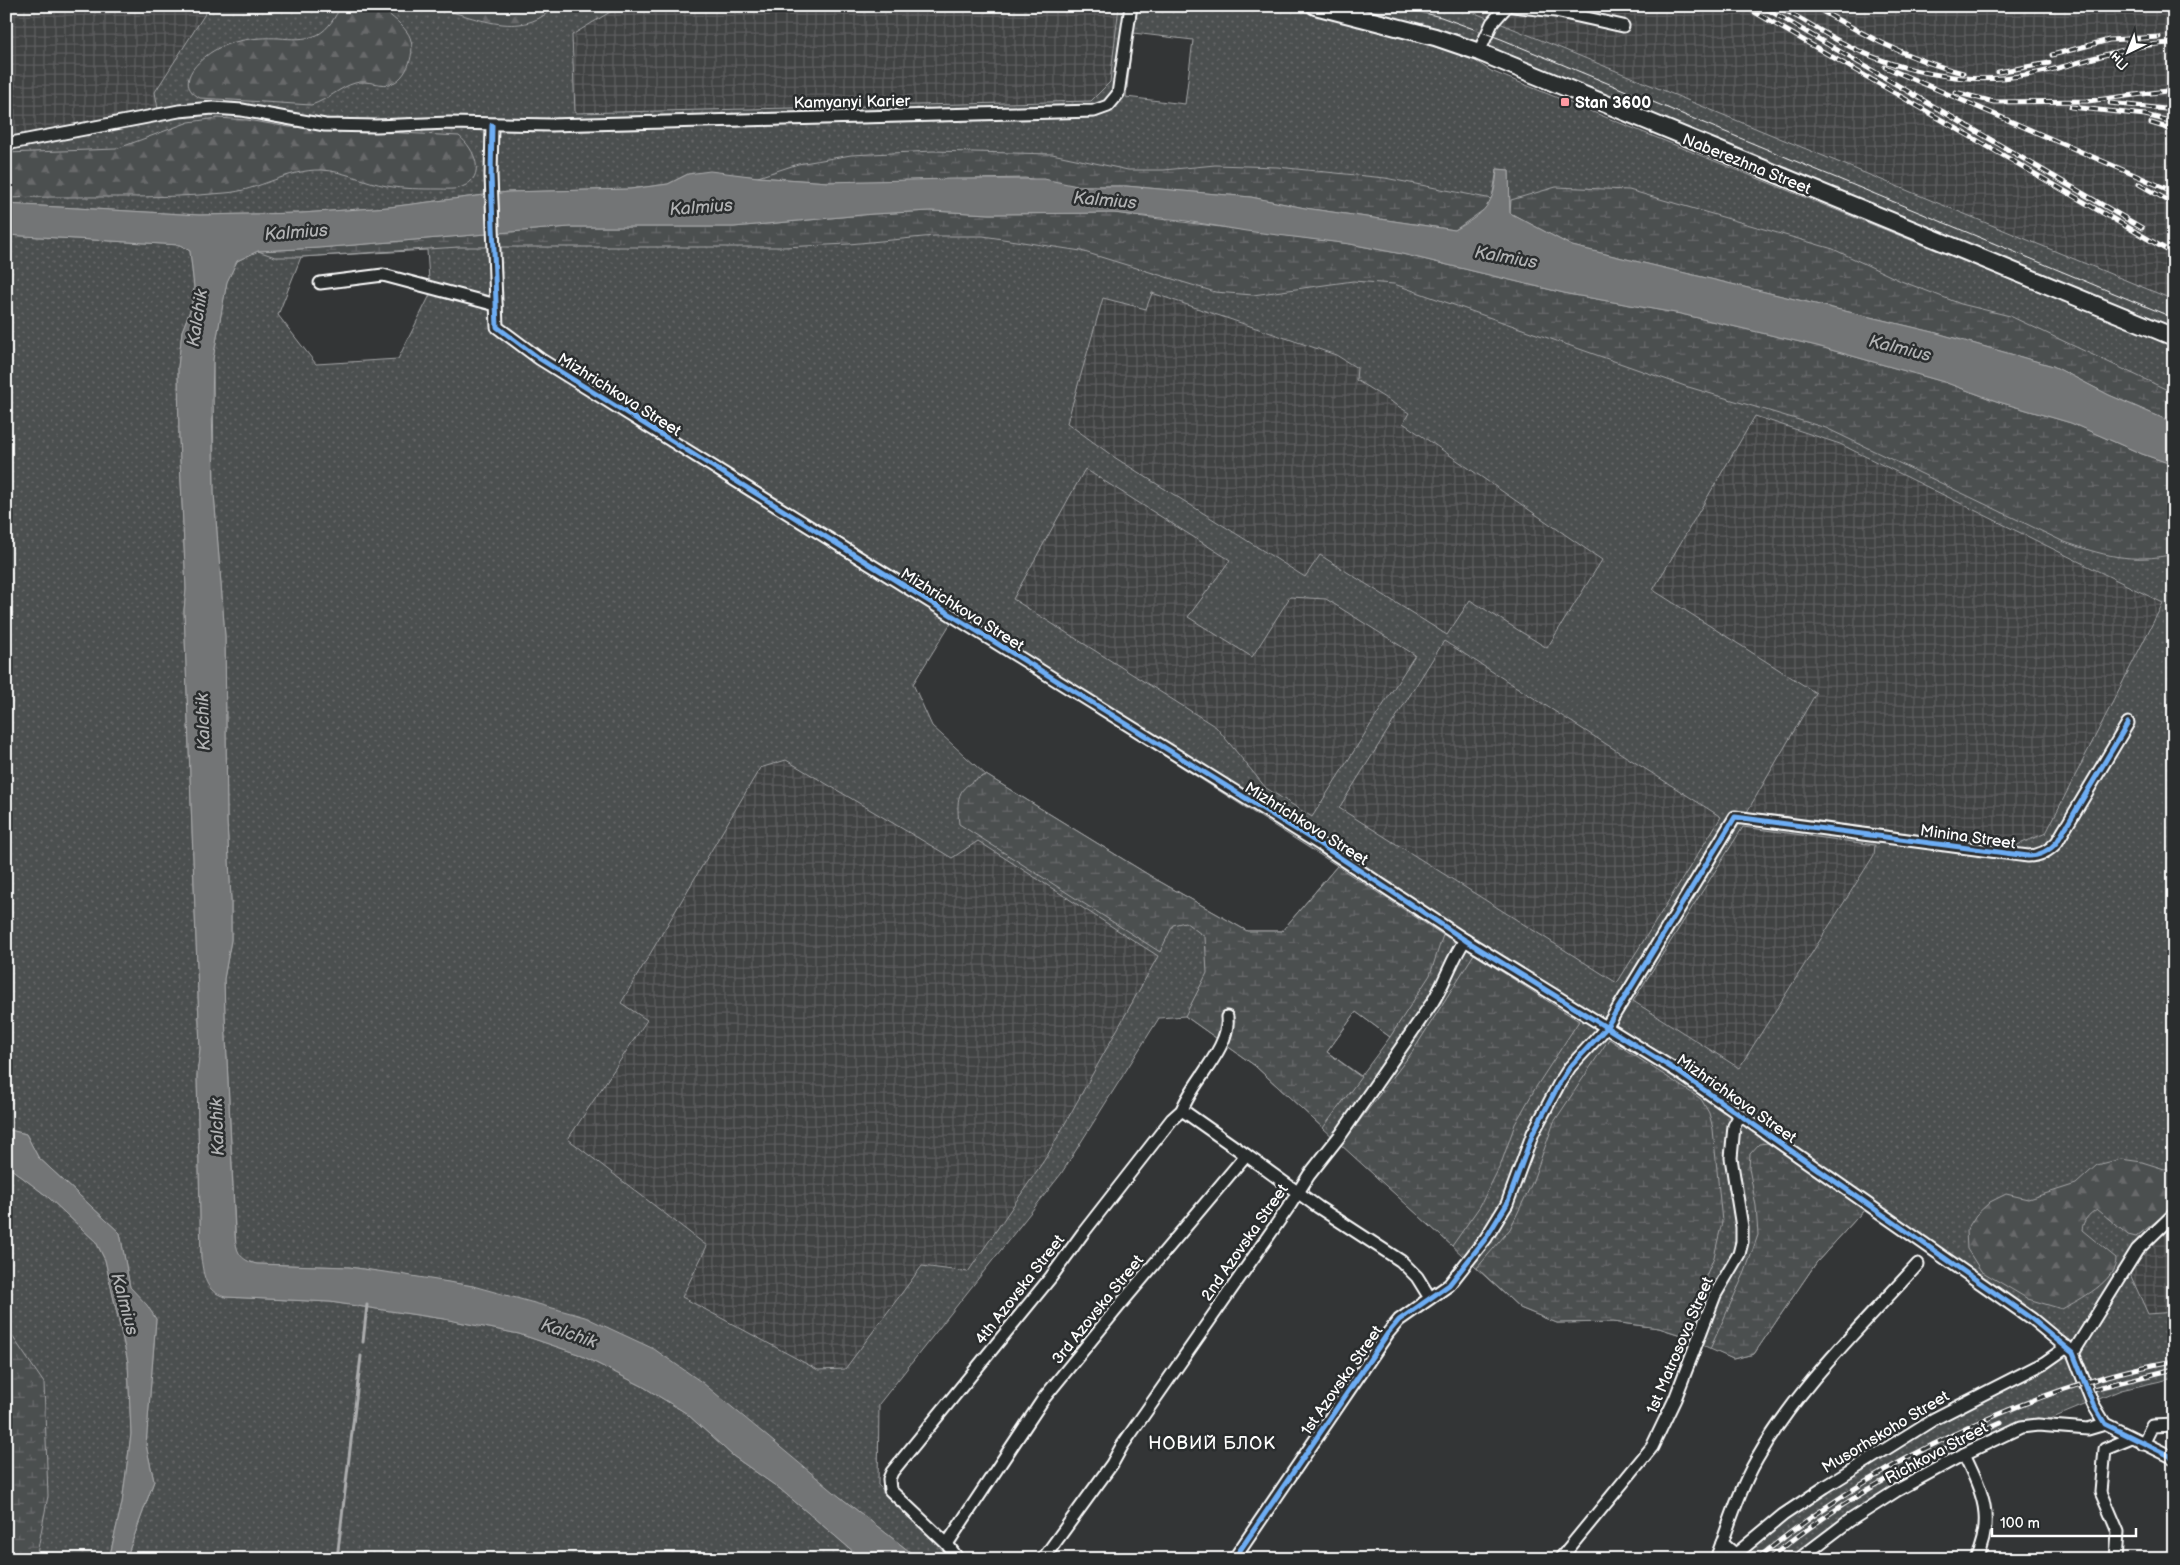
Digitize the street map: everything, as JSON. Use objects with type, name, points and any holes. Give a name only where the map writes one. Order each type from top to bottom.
[{"type":"highway","name":"Naberezhna Street","points":[[1315,6],[1435,37],[1479,52],[2174,337]]},
{"type":"street","name":"Kamyanyi Karier","points":[[6,144],[179,111],[213,108],[242,110],[325,125],[376,126],[1094,111],[1108,106],[1118,94],[1131,6]]},
{"type":"street","points":[[1479,52],[1492,23],[1507,6]]},
{"type":"street","points":[[1513,6],[1555,11],[1623,26]]},
{"type":"street","points":[[320,283],[383,275],[496,305],[491,176],[492,125]]},
{"type":"street","name":"Mizhrichkova Street","points":[[496,305],[497,327],[540,359],[1321,845],[1465,940],[1677,1072],[1740,1115],[1909,1235],[2032,1319],[2070,1350],[2093,1404],[2105,1424]]},
{"type":"street","name":"Minina Street","points":[[1735,817],[2028,856],[2039,855],[2049,850],[2057,842],[2128,723]]},
{"type":"street","name":"1st Azovska Street","points":[[1234,1559],[1388,1333],[1399,1320],[1449,1285],[1491,1231],[1507,1204],[1533,1133],[1544,1110],[1570,1067],[1606,1028],[1735,817]]},
{"type":"street","name":"2nd Azovska Street","points":[[1043,1559],[1112,1464],[1122,1446],[1179,1362],[1432,1003],[1442,987],[1456,952],[1465,940]]},
{"type":"street","name":"4th Azovska Street","points":[[947,1544],[890,1490],[889,1479],[892,1472],[1051,1277],[1172,1119],[1182,1110],[1189,1094],[1222,1043],[1227,1028],[1227,1017]]},
{"type":"street","points":[[1182,1110],[1298,1192],[1401,1261],[1417,1277],[1430,1298]]},
{"type":"street","name":"1st Matrosova Street","points":[[1560,1559],[1652,1447],[1675,1399],[1715,1295],[1742,1247],[1742,1227],[1731,1158],[1734,1126],[1740,1115]]},
{"type":"street","name":"3rd Azovska Street","points":[[947,1544],[1044,1398],[1246,1155]]},
{"type":"street","points":[[2070,1350],[2137,1250],[2174,1214]]},
{"type":"street","points":[[1716,1559],[1738,1499],[1756,1460],[1807,1384],[1918,1264]]},
{"type":"street","name":"Musorhskoho Street","points":[[1733,1557],[1783,1515],[1934,1419],[2070,1350]]},
{"type":"street","points":[[2105,1424],[2170,1456]]},
{"type":"street","name":"Richkova Street","points":[[1799,1559],[1849,1521],[1896,1491],[1964,1454],[2022,1427],[2038,1425],[2088,1429],[2105,1424]]},
{"type":"street","points":[[2143,1444],[2152,1426],[2174,1425]]},
{"type":"street","points":[[2116,1559],[2118,1532],[2100,1492],[2105,1449],[2132,1438]]},
{"type":"street","points":[[1964,1454],[1980,1487],[1987,1517],[1984,1540],[1976,1559]]},
{"type":"street","points":[[1722,1543],[1733,1557]]},
{"type":"street","points":[[947,1544],[958,1559]]},
{"type":"shaded area","points":[[6,6],[210,6],[155,92],[158,109],[6,140]]},
{"type":"shaded area","points":[[620,6],[1119,6],[1110,82],[1091,101],[575,113],[572,35]]},
{"type":"shaded area","points":[[1447,6],[2174,6],[2174,300],[1475,13]]},
{"type":"shaded area","points":[[1151,293],[1335,355],[1357,368],[1357,380],[1409,413],[1403,423],[1602,560],[1546,649],[1470,600],[1448,636],[1320,555],[1306,577],[1114,457],[1067,423],[1103,298],[1146,309]]},
{"type":"shaded area","points":[[1755,416],[1840,444],[2163,603],[2046,833],[2010,848],[1747,812],[1816,693],[1653,590]]},
{"type":"shaded area","points":[[1085,469],[1231,560],[1252,657],[1290,597],[1326,599],[1415,655],[1312,818],[1266,788],[1216,727],[1013,599]]},
{"type":"shaded area","points":[[1444,641],[1722,817],[1617,983],[1338,808]]},
{"type":"shaded area","points":[[786,760],[952,858],[978,840],[1158,956],[1047,1156],[968,1272],[922,1266],[846,1369],[818,1370],[681,1297],[568,1139],[647,1021],[621,1004],[760,768]]},
{"type":"shaded area","points":[[1743,827],[1876,845],[1874,854],[1739,1068],[1633,1001]]},
{"type":"shaded area","points":[[2174,1223],[2174,1312],[2148,1314],[2130,1274],[2145,1251]]},
{"type":"green space","points":[[210,6],[620,6],[572,35],[575,113],[1091,101],[1110,82],[1119,6],[1283,6],[1453,51],[1471,58],[1491,71],[2174,346],[2174,423],[1933,332],[1729,283],[1510,213],[1509,170],[1497,169],[1492,199],[888,180],[795,180],[737,175],[688,174],[668,184],[630,189],[508,192],[389,207],[302,213],[199,215],[6,204],[6,140],[158,109],[155,92]],"holes":[[[1133,33],[1193,40],[1185,104],[1126,97]]]},
{"type":"green space","points":[[341,6],[378,6],[404,28],[410,38],[412,52],[407,67],[399,79],[389,84],[355,83],[311,105],[200,98],[190,90],[188,81],[196,65],[222,46],[250,39],[298,39],[317,35],[328,26]]},
{"type":"green space","points":[[421,6],[555,6],[540,18],[524,23],[507,24],[490,22]]},
{"type":"green space","points":[[1350,6],[1447,6],[1475,13],[2174,300],[2174,328],[1476,41],[1458,34]]},
{"type":"green space","points":[[218,118],[247,120],[289,127],[459,136],[474,155],[476,170],[470,182],[454,189],[393,187],[338,172],[321,170],[297,173],[249,188],[225,193],[143,197],[6,198],[6,153],[116,149],[189,122]]},
{"type":"green space","points":[[933,151],[1052,154],[1128,170],[1164,170],[1215,165],[1277,167],[1385,178],[1492,199],[1485,209],[1455,230],[1305,208],[1251,197],[1126,186],[1077,186],[1025,178],[828,182],[758,177],[798,164],[851,155]]},
{"type":"green space","points":[[1556,187],[1629,190],[1833,249],[1901,281],[1961,304],[2010,316],[2174,393],[2174,423],[2109,395],[2053,366],[1933,332],[1572,246],[1510,213],[1511,200]]},
{"type":"green space","points":[[931,211],[990,214],[1114,213],[1350,244],[1402,254],[1568,294],[1681,314],[1817,346],[1944,382],[1999,402],[2071,423],[2142,454],[2174,465],[2174,554],[2159,557],[2130,558],[2104,554],[2076,546],[1826,428],[1685,386],[1394,284],[1353,281],[1253,295],[1215,292],[1081,251],[983,236],[934,236],[849,244],[783,247],[459,247],[301,257],[275,257],[258,251],[319,248],[570,227],[734,227],[873,214]]},
{"type":"green space","points":[[796,223],[1457,266],[1568,294],[2106,439],[2174,465],[2174,1223],[2145,1251],[2130,1274],[2148,1314],[2174,1312],[2174,1378],[2121,1390],[2043,1422],[1962,1450],[1794,1559],[1729,1559],[1825,1484],[2061,1353],[2029,1322],[1865,1209],[1816,1263],[1754,1354],[1733,1359],[1681,1335],[1659,1328],[1613,1322],[1557,1323],[1520,1308],[1254,1065],[1185,1016],[1159,1018],[1061,1174],[879,1404],[878,1485],[942,1545],[951,1559],[919,1559],[840,1497],[473,1286],[349,1267],[257,1264],[243,1259],[236,1248],[225,1016],[224,979],[231,940],[231,900],[227,821],[225,636],[214,493],[213,359],[227,281],[237,261],[258,251],[504,233]],"holes":[[[427,250],[430,295],[398,359],[316,364],[278,315],[301,257]],[[1152,293],[1336,355],[1357,368],[1356,380],[1409,413],[1403,423],[1602,560],[1547,648],[1470,600],[1447,635],[1320,555],[1305,577],[1114,457],[1067,423],[1103,298],[1146,309]],[[1755,416],[1840,444],[2163,603],[2046,833],[2010,848],[1747,812],[1816,693],[1653,590]],[[1085,469],[1230,560],[1188,617],[1252,657],[1290,597],[1326,599],[1415,655],[1312,817],[1266,788],[1216,727],[1013,599]],[[952,621],[1337,866],[1282,931],[1247,931],[1157,880],[986,775],[932,726],[913,684]],[[1444,641],[1721,817],[1617,983],[1339,808]],[[786,760],[952,858],[978,841],[1158,956],[1047,1156],[968,1272],[922,1266],[845,1369],[818,1370],[682,1297],[707,1246],[568,1139],[647,1020],[621,1003],[760,768]],[[1743,827],[1875,845],[1874,855],[1739,1068],[1633,1001]],[[1356,1012],[1390,1037],[1361,1076],[1327,1052]]]},
{"type":"green space","points":[[6,235],[180,245],[190,251],[194,287],[191,308],[182,331],[178,367],[179,438],[186,589],[184,610],[200,1049],[197,1075],[201,1258],[225,1297],[330,1302],[444,1319],[519,1334],[578,1354],[642,1386],[686,1413],[733,1456],[780,1489],[862,1559],[126,1559],[154,1481],[146,1445],[156,1319],[130,1287],[120,1233],[38,1157],[26,1134],[6,1129]]},
{"type":"green space","points":[[986,775],[1157,880],[1247,931],[1282,931],[1337,866],[1443,935],[1430,975],[1390,1037],[1356,1012],[1327,1052],[1361,1077],[1323,1128],[1254,1065],[1185,1016],[1207,973],[1205,937],[1185,922],[1173,925],[1160,952],[959,824],[958,805],[961,793],[964,788]]},
{"type":"green space","points":[[1474,954],[1579,1021],[1536,1087],[1515,1124],[1501,1164],[1480,1206],[1452,1246],[1341,1145],[1413,1051]]},
{"type":"green space","points":[[1609,1039],[1701,1099],[1709,1113],[1713,1129],[1722,1222],[1714,1257],[1681,1335],[1659,1328],[1613,1322],[1557,1323],[1520,1308],[1477,1268],[1510,1229],[1532,1183],[1554,1122]]},
{"type":"green space","points":[[1768,1143],[1865,1209],[1816,1263],[1754,1354],[1733,1359],[1710,1349],[1745,1272],[1758,1235],[1756,1206],[1749,1168],[1750,1154],[1759,1144]]},
{"type":"green space","points":[[2121,1159],[2142,1162],[2174,1172],[2174,1207],[2136,1237],[2128,1235],[2097,1209],[2089,1215],[2085,1220],[2082,1230],[2116,1258],[2115,1266],[2110,1274],[2096,1289],[2062,1309],[2028,1299],[1981,1271],[1967,1249],[1966,1231],[1976,1215],[1990,1202],[2006,1194],[2028,1199],[2076,1184],[2097,1165]]},
{"type":"green space","points":[[6,1165],[48,1197],[96,1242],[105,1260],[128,1362],[131,1434],[122,1503],[109,1559],[6,1559]]},
{"type":"green space","points":[[6,1327],[44,1383],[48,1496],[36,1559],[6,1559]]},
{"type":"water","points":[[1497,169],[1509,170],[1510,213],[1572,246],[1933,332],[2053,366],[2109,395],[2174,423],[2174,465],[2142,454],[2071,423],[1999,402],[1944,382],[1817,346],[1681,314],[1568,294],[1402,254],[1350,244],[1246,231],[1180,220],[1114,213],[990,214],[931,211],[873,214],[734,227],[570,227],[319,248],[258,251],[237,261],[227,282],[213,359],[212,406],[214,493],[225,636],[227,821],[231,900],[231,940],[224,979],[225,1016],[235,1234],[236,1245],[240,1254],[246,1260],[257,1264],[349,1267],[473,1286],[585,1317],[654,1349],[703,1383],[840,1497],[919,1559],[862,1559],[780,1489],[733,1456],[686,1413],[642,1386],[578,1354],[519,1334],[444,1319],[330,1302],[225,1297],[209,1287],[201,1258],[197,1075],[200,1049],[184,610],[186,589],[179,438],[178,367],[182,331],[191,308],[194,287],[190,251],[180,245],[6,235],[6,204],[199,215],[302,213],[389,207],[508,192],[630,189],[668,184],[688,174],[710,171],[758,177],[828,182],[1044,179],[1077,186],[1126,186],[1251,197],[1305,208],[1455,230],[1481,212],[1491,199]]},
{"type":"water","name":"Kalmius","points":[[6,1129],[26,1134],[38,1157],[120,1233],[130,1287],[147,1305],[156,1319],[146,1445],[154,1481],[126,1559],[109,1559],[122,1503],[131,1434],[128,1362],[105,1260],[96,1242],[48,1197],[6,1165]]},
{"type":"waterway","points":[[363,1342],[367,1305]]},
{"type":"waterway","points":[[337,1559],[361,1356]]},
{"type":"tram line","points":[[1395,6],[1441,17],[1501,39],[2174,318]]},
{"type":"railway","points":[[1744,6],[2174,254]]},
{"type":"railway","points":[[1762,6],[2142,228]]},
{"type":"railway","points":[[1775,6],[1839,41],[1883,61],[1906,68],[1954,77],[1978,79],[2026,75],[2136,47],[2174,43]]},
{"type":"railway","points":[[1813,6],[1867,36],[1904,53],[1963,73]]},
{"type":"railway","points":[[2052,55],[2109,40],[2159,37]]},
{"type":"railway","points":[[1998,72],[2049,63]]},
{"type":"railway","points":[[1885,67],[2174,192]]},
{"type":"railway","points":[[1955,92],[1994,102],[2088,101],[2174,90]]},
{"type":"railway","points":[[2110,103],[2174,110]]},
{"type":"railway","points":[[2071,107],[2145,115],[2174,122]]},
{"type":"railway","points":[[2151,123],[2174,130]]},
{"type":"railway","points":[[2139,184],[2174,204]]},
{"type":"railway","points":[[1757,1559],[1801,1525],[1849,1492],[1900,1462],[1954,1434],[2008,1410],[2064,1389],[2120,1373],[2174,1361]]},
{"type":"railway","points":[[2093,1389],[2174,1369]]},
{"type":"railway","points":[[1769,1559],[1823,1518],[1880,1482],[1940,1451],[2001,1423]]},
{"type":"cycle path","points":[[492,125],[491,176],[497,327],[540,359],[1321,845],[1465,940],[1677,1071],[2032,1319],[2073,1353],[2093,1404],[2105,1424],[2174,1458]]},
{"type":"cycle path","points":[[1234,1559],[1388,1333],[1399,1320],[1449,1285],[1486,1238],[1507,1204],[1533,1133],[1559,1084],[1570,1067],[1606,1028],[1735,817],[2028,856],[2036,855],[2051,848],[2057,842],[2128,723]]},
{"type":"place","name":"Stan 3600","points":[[1565,102]]},
{"type":"district","name":"НОВИЙ БЛОК","points":[[1212,1443]]},
{"type":"water label","name":"Kalchik","points":[[197,318]]},
{"type":"water label","name":"Kalchik","points":[[203,722]]},
{"type":"water label","name":"Kalchik","points":[[217,1127]]},
{"type":"water label","name":"Kalchik","points":[[569,1333]]}]
